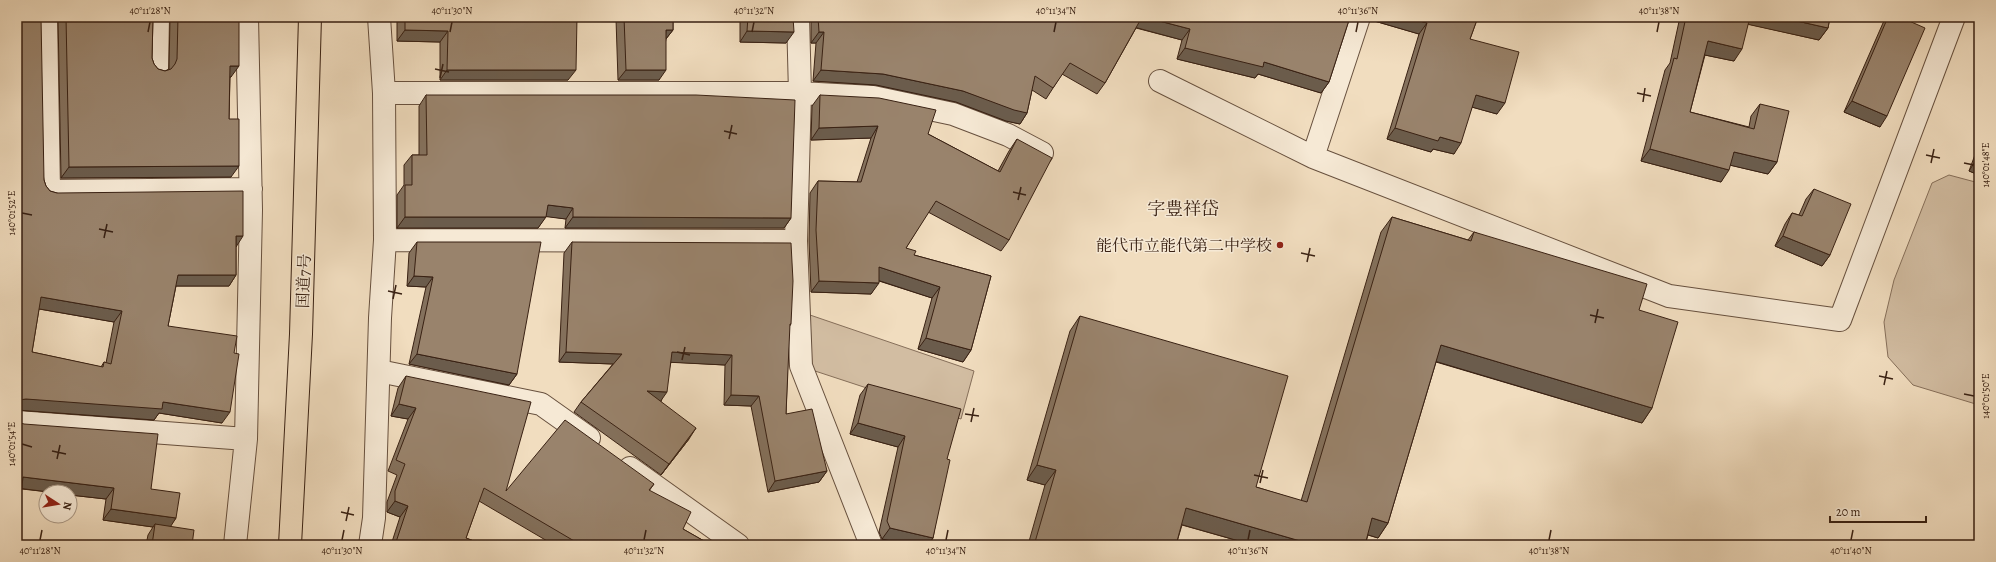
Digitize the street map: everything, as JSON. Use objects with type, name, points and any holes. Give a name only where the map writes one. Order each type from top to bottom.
[{"type":"highway","name":"国道7号","points":[[290,545],[301,334],[310,17]]},
{"type":"street","points":[[46,17],[49,191],[251,189]]},
{"type":"street","points":[[157,69],[158,17]]},
{"type":"street","points":[[235,545],[246,439],[251,189],[247,17]]},
{"type":"street","points":[[370,545],[374,518],[385,240],[384,93],[379,17]]},
{"type":"street","points":[[798,17],[800,93],[796,241],[801,366],[871,545]]},
{"type":"street","points":[[1312,157],[1359,17]]},
{"type":"street","points":[[1160,81],[1312,157],[1669,296],[1840,320],[1954,17]]},
{"type":"street","points":[[384,93],[800,93],[873,97],[953,114],[1008,134],[1049,157]]},
{"type":"street","points":[[385,240],[796,241]]},
{"type":"street","points":[[379,371],[541,404],[738,545]]},
{"type":"street","points":[[17,422],[246,439]]},
{"type":"shaded area","points":[[1949,175],[1979,183],[1979,405],[1913,385],[1888,357],[1884,322],[1894,280],[1932,183]]},
{"type":"shaded area","points":[[810,315],[974,371],[961,419],[812,370]]},
{"type":"building","points":[[17,17],[41,17],[44,180],[50,191],[57,193],[243,191],[243,236],[236,236],[236,275],[178,275],[168,326],[237,336],[234,353],[239,354],[230,412],[163,402],[162,409],[26,399],[19,400],[17,402]],"holes":[[[41,297],[122,311],[111,364],[104,362],[103,367],[32,352]]]},
{"type":"building","points":[[66,17],[153,17],[152,58],[158,69],[165,71],[171,69],[177,59],[178,17],[239,17],[239,66],[230,66],[229,119],[239,119],[239,166],[69,167]]},
{"type":"building","points":[[405,17],[577,17],[576,70],[447,70],[448,31],[405,30]]},
{"type":"building","points":[[624,17],[673,17],[673,30],[666,30],[666,70],[626,70]]},
{"type":"building","points":[[748,17],[793,17],[794,32],[747,31]]},
{"type":"building","points":[[818,17],[1142,17],[1105,83],[1070,63],[1053,88],[1035,76],[1027,113],[1014,110],[963,91],[883,74],[821,70],[824,32],[819,32]]},
{"type":"building","points":[[1144,17],[1350,17],[1329,82],[1264,62],[1263,67],[1185,48],[1190,29]]},
{"type":"building","points":[[1405,17],[1478,17],[1470,39],[1519,52],[1505,103],[1476,95],[1461,143],[1440,137],[1438,141],[1395,128],[1427,23]]},
{"type":"building","points":[[1686,17],[1750,17],[1742,49],[1708,41],[1690,112],[1754,129],[1760,104],[1789,111],[1777,162],[1734,152],[1729,170],[1650,149],[1674,58],[1677,59]]},
{"type":"building","points":[[1779,17],[1830,17],[1828,28]]},
{"type":"building","points":[[1888,17],[1900,17],[1925,28],[1887,116],[1852,101]]},
{"type":"building","points":[[426,95],[696,95],[795,100],[791,218],[573,217],[573,208],[548,205],[546,217],[405,217],[405,185],[412,185],[412,155],[427,155]]},
{"type":"building","points":[[820,95],[879,98],[936,110],[928,134],[1000,172],[1017,139],[1052,158],[1009,240],[936,201],[906,248],[916,251],[914,255],[991,276],[971,350],[926,338],[940,287],[879,267],[879,283],[819,281],[816,230],[818,181],[861,182],[878,126],[819,128]]},
{"type":"building","points":[[1979,153],[1979,161],[1976,160]]},
{"type":"building","points":[[1814,189],[1851,204],[1830,255],[1783,236],[1792,213],[1802,216]]},
{"type":"building","points":[[1392,217],[1471,241],[1474,232],[1647,284],[1639,310],[1678,322],[1652,408],[1441,345],[1388,523],[1372,518],[1365,545],[1314,545],[1186,508],[1176,545],[1047,545],[1035,542],[1056,470],[1037,465],[1080,316],[1288,376],[1256,487],[1307,502]]},
{"type":"building","points":[[417,242],[541,242],[517,374],[417,354],[433,277],[414,276]]},
{"type":"building","points":[[572,242],[791,243],[793,281],[786,414],[812,409],[827,471],[775,481],[759,396],[731,395],[732,355],[672,352],[667,392],[647,391],[696,428],[669,464],[581,402],[622,354],[566,352]]},
{"type":"building","points":[[406,376],[531,402],[506,491],[565,420],[654,484],[649,490],[691,512],[683,529],[711,545],[581,545],[484,488],[466,538],[484,545],[395,545],[408,506],[395,501],[395,491],[405,464],[396,460],[416,408],[399,404]]},
{"type":"building","points":[[868,384],[961,409],[947,459],[950,460],[933,538],[890,528],[887,521],[905,436],[858,423]]},
{"type":"building","points":[[17,421],[24,424],[158,434],[151,489],[180,493],[176,518],[111,509],[114,488],[23,477],[17,529]]},
{"type":"building","points":[[155,524],[194,530],[192,545],[152,545]]},
{"type":"place","name":"能代市立能代第二中学校","points":[[1280,245]]},
{"type":"district","name":"字豊祥岱","points":[[1183,209]]}]
